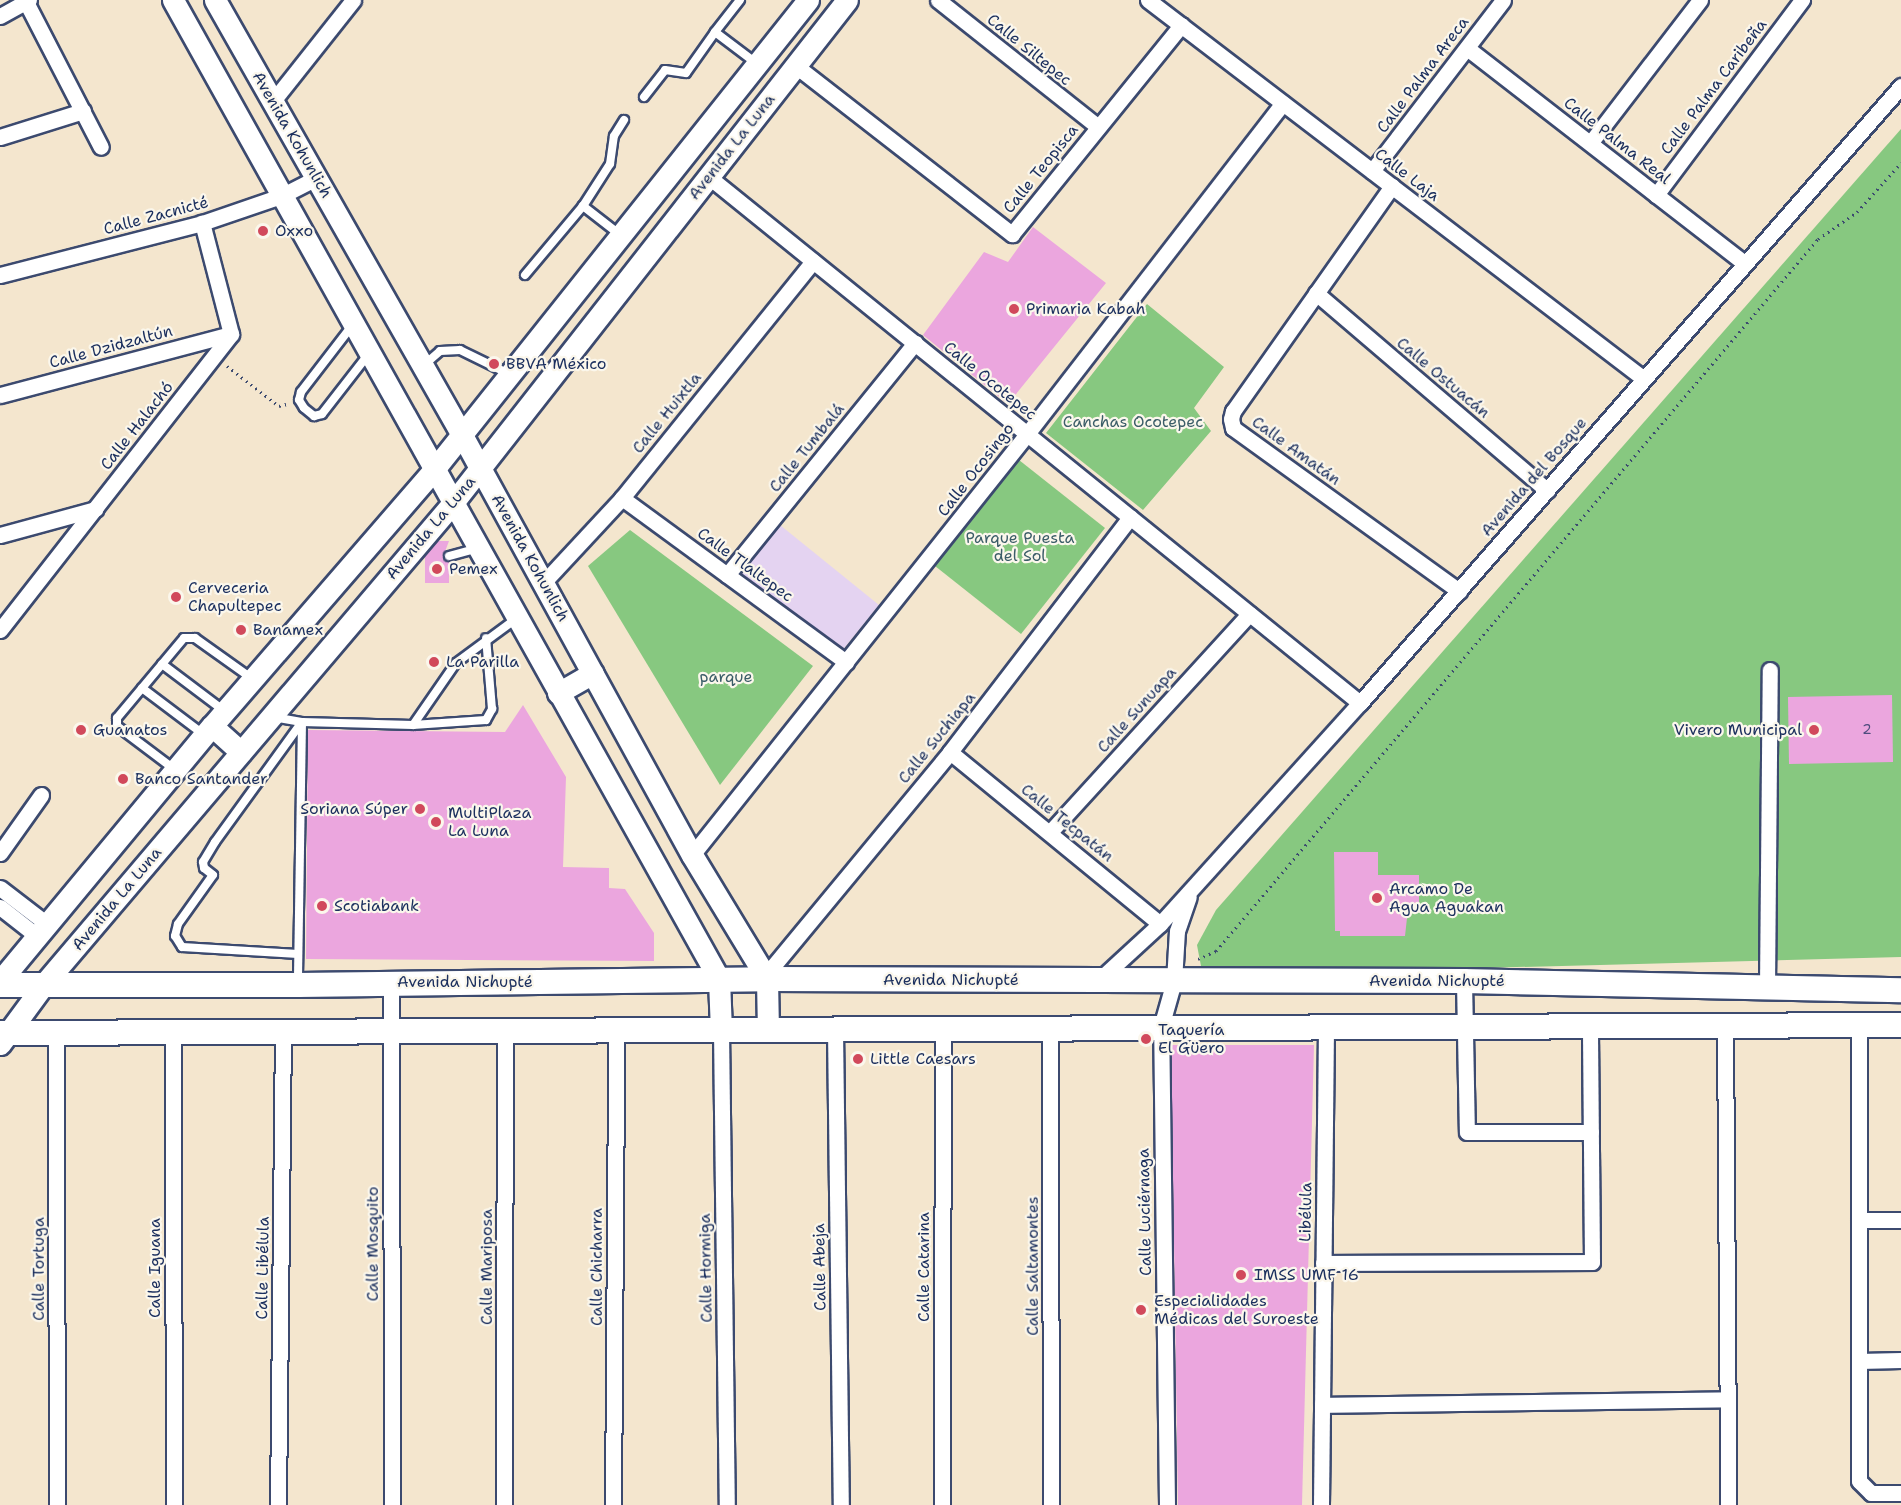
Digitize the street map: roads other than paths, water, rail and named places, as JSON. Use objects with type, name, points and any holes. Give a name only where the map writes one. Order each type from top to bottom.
[{"type":"main road","points":[[173,0],[281,196],[436,467],[452,504],[719,980],[721,1030]]},
{"type":"main road","name":"Avenida Kohunlich","points":[[215,0],[481,468],[692,855],[766,977],[768,1029]]},
{"type":"main road","name":"Avenida La Luna","points":[[0,983],[175,770],[436,467],[808,0]]},
{"type":"main road","name":"Avenida La Luna","points":[[3,1036],[44,984],[241,752],[419,552],[452,504],[847,0]]},
{"type":"main road","points":[[558,693],[593,672]]},
{"type":"main road","points":[[214,724],[241,752]]},
{"type":"main road","name":"Avenida Nichupté","points":[[0,983],[298,986],[391,982],[719,980],[766,977],[1098,981],[1174,975],[1901,990]]},
{"type":"main road","points":[[3,1036],[56,1032],[283,1030],[1901,1025]]},
{"type":"street","points":[[273,101],[353,0]]},
{"type":"street","name":"Calle Siltepec","points":[[938,0],[1098,127]]},
{"type":"street","name":"Calle Laja","points":[[1148,0],[1644,379]]},
{"type":"street","name":"Calle Palma Areca","points":[[1372,171],[1503,0]]},
{"type":"street","points":[[1591,142],[1700,0]]},
{"type":"street","name":"Calle Palma Caribeña","points":[[1656,195],[1802,0]]},
{"type":"street","points":[[0,16],[27,1],[101,147]]},
{"type":"street","name":"Calle Teopisca","points":[[796,66],[1012,234],[1181,25]]},
{"type":"street","name":"Calle Palma Real","points":[[1467,48],[1591,142],[1745,264]]},
{"type":"street","name":"Avenida del Bosque","points":[[1098,981],[1160,924],[1360,703],[1901,86]]},
{"type":"street","name":"Calle Ocosingo","points":[[692,855],[1027,434],[1283,103]]},
{"type":"street","points":[[0,137],[83,111]]},
{"type":"street","name":"Calle Ocotepec","points":[[709,177],[1360,703]]},
{"type":"street","name":"Calle Zacnicté","points":[[0,275],[201,223],[281,196],[316,178]]},
{"type":"street","name":"Calle Amatán","points":[[1392,186],[1233,411],[1233,428],[1459,591]]},
{"type":"street","points":[[201,223],[231,334]]},
{"type":"street","name":"Calle Huixtla","points":[[544,582],[622,498],[813,261]]},
{"type":"street","name":"Calle Ostuacán","points":[[1316,293],[1547,490]]},
{"type":"street","name":"Calle Halachó","points":[[0,630],[231,334]]},
{"type":"street","name":"Calle Dzidzaltún","points":[[0,395],[231,334]]},
{"type":"street","name":"Calle Tumbalá","points":[[727,575],[915,344]]},
{"type":"street","name":"Calle Tlaltepec","points":[[622,498],[846,662]]},
{"type":"street","points":[[0,535],[96,508]]},
{"type":"street","name":"Calle Suchiapa","points":[[766,977],[950,752],[1130,517]]},
{"type":"street","name":"Calle Sunuapa","points":[[1051,831],[1249,614]]},
{"type":"street","points":[[1767,987],[1770,670]]},
{"type":"street","name":"Calle Tecpatán","points":[[950,752],[1051,831],[1160,924]]},
{"type":"street","points":[[0,853],[42,795]]},
{"type":"street","points":[[0,888],[42,930]]},
{"type":"street","name":"Avenida del Bosque","points":[[1161,1027],[1174,975],[1177,931],[1192,889]]},
{"type":"street","points":[[0,907],[42,930]]},
{"type":"street","points":[[1464,981],[1467,1132],[1591,1132]]},
{"type":"street","name":"Calle Mosquito","points":[[391,982],[392,1505]]},
{"type":"street","points":[[1725,1025],[1728,1505]]},
{"type":"street","points":[[1323,1263],[1592,1262],[1590,1026]]},
{"type":"street","points":[[1859,1026],[1858,1481],[1871,1493],[1901,1492]]},
{"type":"street","name":"Calle Luciérnaga","points":[[1161,1027],[1167,1505]]},
{"type":"street","name":"Libélula","points":[[1321,1505],[1326,1027]]},
{"type":"street","name":"Calle Catarina","points":[[942,1505],[943,1028]]},
{"type":"street","name":"Calle Saltamontes","points":[[1050,1028],[1052,1505]]},
{"type":"street","name":"Calle Chicharra","points":[[614,1505],[616,1029]]},
{"type":"street","name":"Calle Abeja","points":[[835,1029],[841,1505]]},
{"type":"street","name":"Calle Libélula","points":[[278,1505],[283,1030]]},
{"type":"street","name":"Calle Mariposa","points":[[504,1505],[505,1030]]},
{"type":"street","name":"Calle Hormiga","points":[[721,1030],[727,1505]]},
{"type":"street","name":"Calle Iguana","points":[[173,1031],[174,1505]]},
{"type":"street","name":"Calle Tortuga","points":[[56,1032],[57,1505]]},
{"type":"street","points":[[1859,1220],[1901,1220]]},
{"type":"street","points":[[1859,1361],[1901,1360]]},
{"type":"street","points":[[1322,1406],[1727,1399]]},
{"type":"lane","points":[[644,97],[665,70],[686,73],[740,0]]},
{"type":"lane","points":[[715,32],[758,64]]},
{"type":"lane","points":[[525,275],[584,206],[610,164],[614,136],[624,120]]},
{"type":"lane","points":[[584,206],[621,235]]},
{"type":"lane","points":[[354,323],[299,400],[314,416],[322,414],[370,352]]},
{"type":"lane","points":[[423,366],[440,351],[460,350],[509,374]]},
{"type":"lane","points":[[449,556],[477,549]]},
{"type":"lane","points":[[413,725],[456,663],[486,638],[516,619]]},
{"type":"lane","points":[[175,770],[117,726],[117,718],[184,638],[190,637],[252,679]]},
{"type":"lane","points":[[272,716],[302,722],[477,724],[490,716],[486,638]]},
{"type":"lane","points":[[162,664],[214,724]]},
{"type":"lane","points":[[142,688],[214,724]]},
{"type":"lane","points":[[298,954],[182,947],[176,936],[178,924],[213,875],[204,868],[209,852],[302,722]]},
{"type":"lane","points":[[298,986],[302,722]]},
{"type":"place","name":"Oxxo","points":[[263,231]]},
{"type":"place","name":"Primaria Kabah","points":[[1014,309]]},
{"type":"place","name":"BBVA México","points":[[494,364]]},
{"type":"place","name":"Pemex","points":[[437,569]]},
{"type":"place","name":"Cerveceria Chapultepec","points":[[176,597]]},
{"type":"place","name":"Banamex","points":[[241,630]]},
{"type":"place","name":"La Parilla","points":[[434,662]]},
{"type":"place","name":"Guanatos","points":[[81,730]]},
{"type":"place","name":"Vivero Municipal","points":[[1814,730]]},
{"type":"place","name":"Banco Santander","points":[[123,779]]},
{"type":"place","name":"Soriana Súper","points":[[420,809]]},
{"type":"place","name":"MultiPlaza La Luna","points":[[436,822]]},
{"type":"place","name":"Arcamo De Agua Aguakan","points":[[1377,898]]},
{"type":"place","name":"Scotiabank","points":[[322,906]]},
{"type":"place","name":"Taquería El Güero","points":[[1146,1039]]},
{"type":"place","name":"Little Caesars","points":[[858,1059]]},
{"type":"place","name":"IMSS UMF 16","points":[[1241,1275]]},
{"type":"place","name":"Especialidades Médicas del Suroeste","points":[[1141,1310]]},
{"type":"park label","name":"Canchas Ocotepec","points":[[1133,422]]},
{"type":"park label","name":"Parque Puesta del Sol","points":[[1020,547]]},
{"type":"park label","name":"parque","points":[[726,677]]}]
